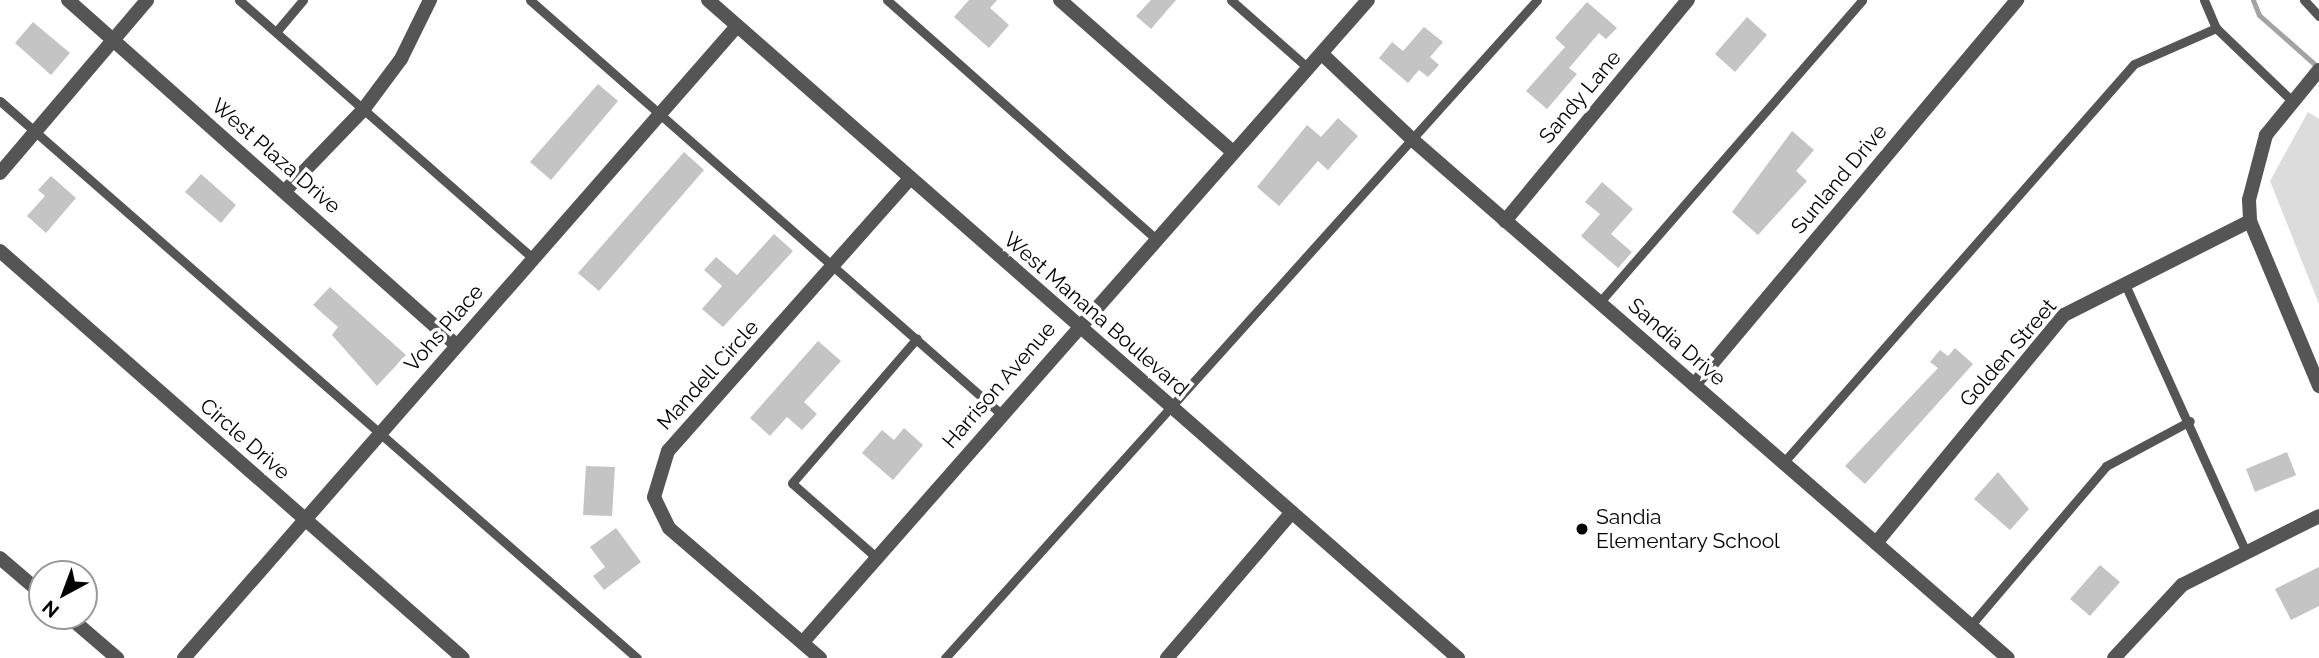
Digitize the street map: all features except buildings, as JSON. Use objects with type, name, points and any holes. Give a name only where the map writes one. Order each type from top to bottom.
[{"type":"street","name":"West Plaza Drive","points":[[68,0],[455,344]]},
{"type":"street","points":[[0,173],[114,43],[147,0]]},
{"type":"street","points":[[285,191],[363,110],[401,59],[430,0]]},
{"type":"street","name":"West Manana Boulevard","points":[[708,0],[1458,658]]},
{"type":"street","points":[[1060,0],[1232,151]]},
{"type":"street","name":"Harrison Avenue","points":[[803,642],[1232,151],[1368,0]]},
{"type":"street","name":"Sandy Lane","points":[[1505,221],[1688,0]]},
{"type":"street","name":"Sunland Drive","points":[[1694,385],[2017,0]]},
{"type":"street","name":"Vohs Place","points":[[184,658],[382,435],[455,344],[737,26]]},
{"type":"street","name":"Sandia Drive","points":[[1322,54],[1414,141],[2008,658]]},
{"type":"street","points":[[2319,70],[2294,97],[2257,156],[2250,221],[2319,386]]},
{"type":"street","name":"Mandell Circle","points":[[820,658],[668,527],[654,497],[668,451],[910,178]]},
{"type":"street","name":"Golden Street","points":[[1876,543],[2064,314],[2250,221]]},
{"type":"street","name":"Circle Drive","points":[[0,251],[463,658]]},
{"type":"street","points":[[1167,658],[1292,512]]},
{"type":"street","points":[[2114,658],[2182,585],[2245,550],[2319,516]]},
{"type":"street","points":[[0,558],[28,582]]},
{"type":"street","points":[[84,630],[117,658]]},
{"type":"lane","points":[[240,0],[533,258]]},
{"type":"lane","points":[[276,32],[303,0]]},
{"type":"lane","points":[[530,0],[1001,414]]},
{"type":"lane","points":[[887,0],[1156,239]]},
{"type":"lane","points":[[1231,0],[1308,68]]},
{"type":"lane","points":[[945,658],[1414,141],[1537,0]]},
{"type":"lane","points":[[1599,303],[1862,0]]},
{"type":"lane","points":[[2204,0],[2216,28],[2294,97]]},
{"type":"lane","points":[[2304,0],[2319,16]]},
{"type":"lane","points":[[1783,463],[2134,64],[2216,28]]},
{"type":"lane","points":[[0,101],[637,658]]},
{"type":"lane","points":[[2124,282],[2190,422],[2245,550]]},
{"type":"lane","points":[[877,558],[792,484],[916,338]]},
{"type":"lane","points":[[1970,626],[2106,466],[2190,422]]},
{"type":"shaded area","points":[[2308,112],[2319,119],[2319,304],[2270,181]]},
{"type":"waterway","points":[[2253,0],[2259,15],[2319,68]]},
{"type":"place","name":"Sandia Elementary School","points":[[1582,529]]}]
